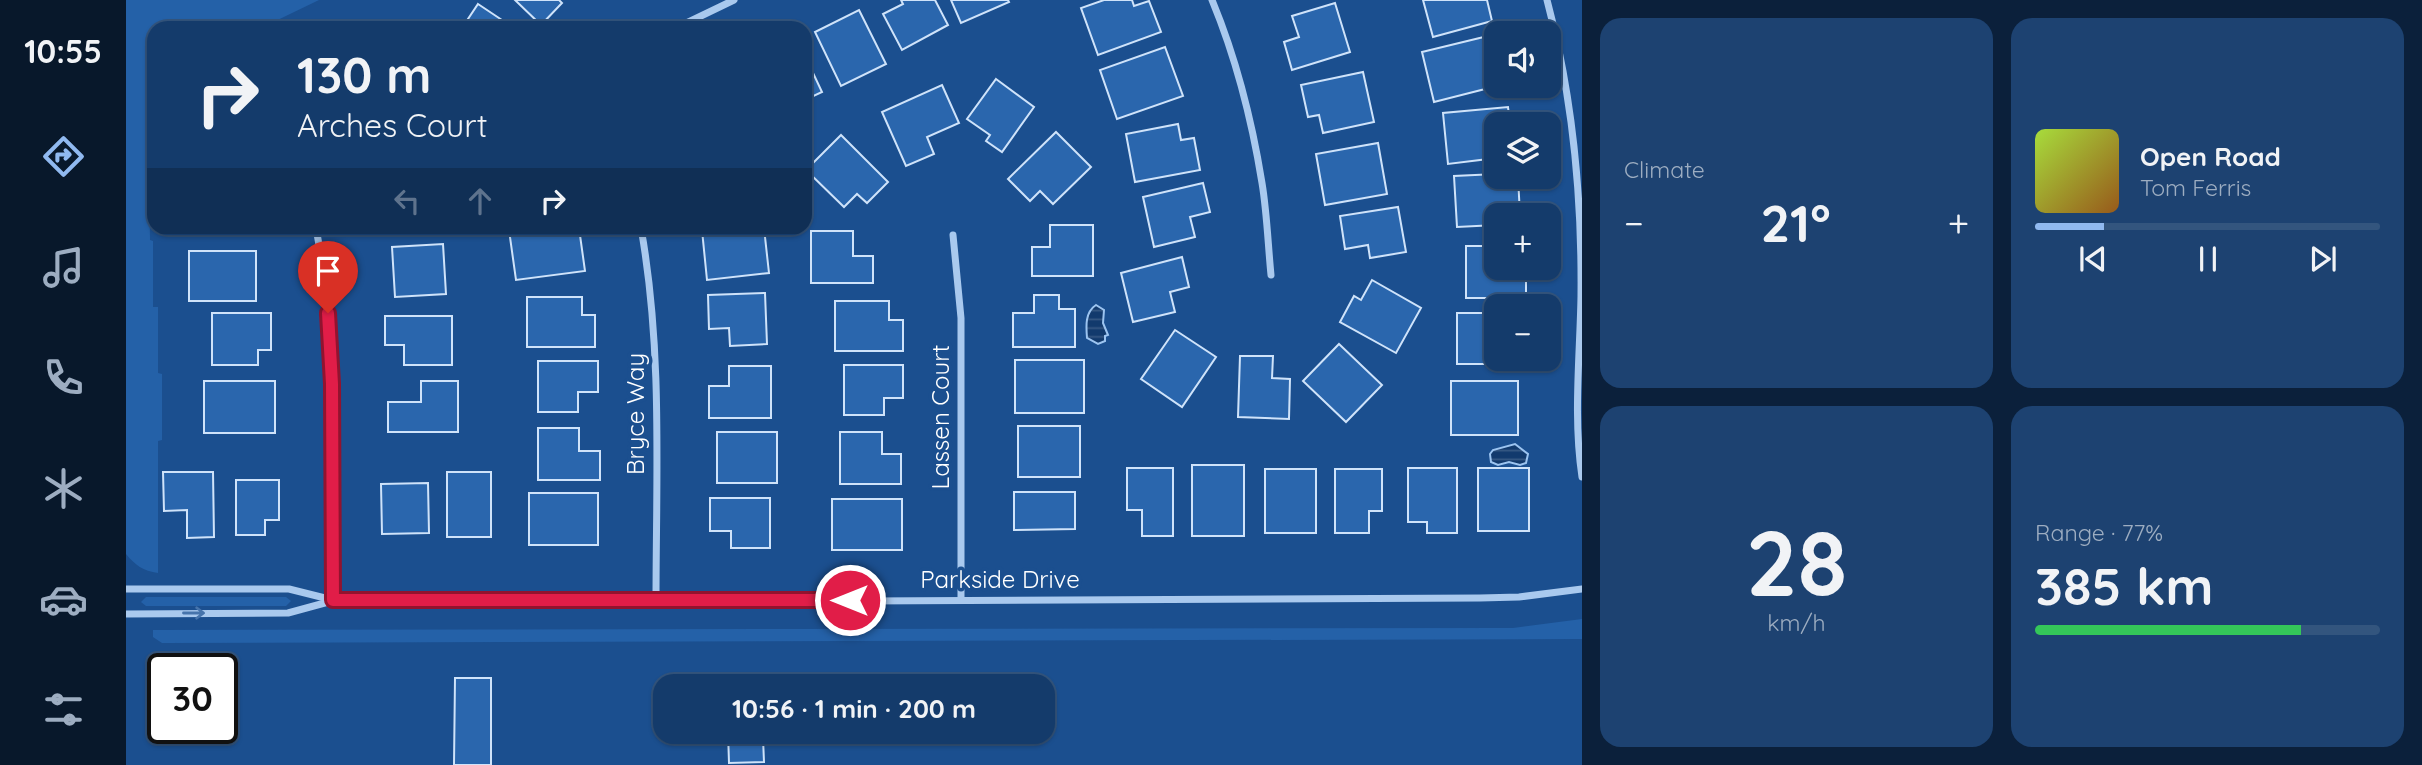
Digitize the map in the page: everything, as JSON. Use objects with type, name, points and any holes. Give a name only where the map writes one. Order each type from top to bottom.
[{"type":"street","points":[[690,21],[734,0]]},
{"type":"street","points":[[1212,0],[1224,29],[1247,108],[1263,185],[1271,275]]},
{"type":"street","points":[[1547,0],[1573,121],[1582,230],[1578,438],[1582,477]]},
{"type":"street","points":[[317,235],[328,313],[332,384],[333,600]]},
{"type":"street","name":"Bryce Way","points":[[642,235],[650,275],[655,331],[656,602]]},
{"type":"street","name":"Lassen Court","points":[[953,235],[961,318],[961,600]]},
{"type":"street","name":"Parkside Drive","points":[[126,589],[289,589],[333,600],[656,602],[1493,598],[1582,589]]},
{"type":"street","name":"Parkside Drive","points":[[126,614],[288,613],[333,600]]},
{"type":"shaded area","points":[[126,0],[319,0],[276,21],[147,21],[147,235],[153,241],[153,307],[158,307],[158,373],[162,374],[162,440],[158,441],[158,573],[140,567],[126,554]]},
{"type":"shaded area","points":[[1096,305],[1104,310],[1103,323],[1108,335],[1105,336],[1105,341],[1098,344],[1087,338],[1088,315]]},
{"type":"shaded area","points":[[1515,444],[1528,454],[1526,463],[1520,465],[1509,462],[1498,465],[1491,462],[1490,454],[1493,450]]},
{"type":"shaded area","points":[[146,597],[286,597],[291,601],[286,606],[146,606],[141,602]]},
{"type":"shaded area","points":[[1582,619],[1582,639],[162,643],[153,637],[153,630],[1513,628]]},
{"type":"building","points":[[515,0],[559,0],[562,3],[545,21],[537,21]]},
{"type":"building","points":[[901,0],[935,0],[948,25],[902,50],[883,14],[903,4]]},
{"type":"building","points":[[951,0],[1008,0],[1009,2],[961,23]]},
{"type":"building","points":[[1104,0],[1132,0],[1134,6],[1149,1],[1161,32],[1098,55],[1081,8]]},
{"type":"building","points":[[1423,0],[1487,0],[1492,21],[1433,37]]},
{"type":"building","points":[[1335,3],[1350,52],[1292,70],[1284,42],[1299,37],[1292,16]]},
{"type":"building","points":[[478,4],[504,21],[467,21]]},
{"type":"building","points":[[859,10],[886,64],[841,86],[815,32]]},
{"type":"building","points":[[1484,37],[1484,89],[1434,102],[1422,52]]},
{"type":"building","points":[[1165,47],[1183,96],[1117,119],[1100,70]]},
{"type":"building","points":[[812,71],[822,92],[812,97]]},
{"type":"building","points":[[1363,72],[1374,122],[1323,133],[1319,115],[1308,117],[1301,85]]},
{"type":"building","points":[[996,79],[1034,107],[1002,152],[986,141],[990,135],[967,119]]},
{"type":"building","points":[[942,85],[959,123],[927,137],[934,154],[906,166],[882,112]]},
{"type":"building","points":[[1508,107],[1509,112],[1484,112],[1484,160],[1448,164],[1443,113]]},
{"type":"building","points":[[1178,124],[1181,140],[1194,138],[1200,170],[1135,182],[1126,134]]},
{"type":"building","points":[[1056,132],[1091,167],[1053,204],[1040,191],[1030,201],[1008,179]]},
{"type":"building","points":[[841,135],[888,182],[867,203],[857,194],[844,207],[812,176],[812,164]]},
{"type":"building","points":[[1378,143],[1387,194],[1325,205],[1316,154]]},
{"type":"building","points":[[1484,175],[1484,189],[1519,189],[1519,203],[1484,203],[1484,226],[1457,227],[1454,176]]},
{"type":"building","points":[[1203,183],[1210,212],[1190,217],[1195,237],[1154,247],[1143,197]]},
{"type":"building","points":[[1398,207],[1406,252],[1370,258],[1368,245],[1345,249],[1340,216]]},
{"type":"building","points":[[1050,225],[1093,225],[1093,276],[1032,276],[1032,247],[1050,247]]},
{"type":"building","points":[[812,231],[853,231],[853,256],[873,256],[873,283],[811,283]]},
{"type":"building","points":[[510,235],[580,235],[585,271],[516,280]]},
{"type":"building","points":[[702,235],[765,235],[769,273],[707,280]]},
{"type":"building","points":[[443,244],[446,294],[395,297],[392,247]]},
{"type":"building","points":[[1466,246],[1484,246],[1484,280],[1526,280],[1526,294],[1484,294],[1484,298],[1466,298]]},
{"type":"building","points":[[189,251],[256,251],[256,301],[189,301]]},
{"type":"building","points":[[1182,257],[1189,287],[1170,292],[1175,312],[1133,322],[1121,273]]},
{"type":"building","points":[[1372,280],[1421,308],[1396,353],[1340,322],[1354,296],[1361,300]]},
{"type":"building","points":[[765,293],[767,344],[730,346],[729,328],[709,329],[708,295]]},
{"type":"building","points":[[1034,295],[1059,295],[1059,309],[1075,309],[1075,347],[1013,347],[1013,313],[1034,313]]},
{"type":"building","points":[[527,297],[582,297],[582,315],[595,315],[595,347],[527,347]]},
{"type":"building","points":[[835,301],[889,301],[889,320],[903,320],[903,351],[835,351]]},
{"type":"building","points":[[212,313],[271,313],[271,350],[258,350],[258,365],[212,365]]},
{"type":"building","points":[[1457,313],[1484,313],[1484,364],[1457,364]]},
{"type":"building","points":[[385,316],[452,316],[452,365],[404,365],[404,345],[385,345]]},
{"type":"building","points":[[1175,330],[1216,357],[1182,407],[1141,379]]},
{"type":"building","points":[[1339,344],[1382,385],[1346,422],[1303,381]]},
{"type":"building","points":[[1240,356],[1273,356],[1272,378],[1290,379],[1289,419],[1238,417]]},
{"type":"building","points":[[1015,360],[1084,360],[1084,413],[1015,413]]},
{"type":"building","points":[[538,361],[598,361],[598,392],[578,392],[578,412],[538,412]]},
{"type":"building","points":[[844,365],[903,365],[903,398],[884,398],[884,415],[844,415]]},
{"type":"building","points":[[729,366],[771,366],[771,418],[709,418],[709,386],[729,386]]},
{"type":"building","points":[[204,381],[275,381],[275,433],[204,433]]},
{"type":"building","points":[[421,381],[458,381],[458,432],[388,432],[388,402],[421,402]]},
{"type":"building","points":[[1451,381],[1518,381],[1518,435],[1451,435]]},
{"type":"building","points":[[1018,426],[1080,426],[1080,477],[1018,477]]},
{"type":"building","points":[[538,428],[579,428],[579,451],[600,451],[600,480],[538,480]]},
{"type":"building","points":[[717,432],[777,432],[777,483],[717,483]]},
{"type":"building","points":[[840,432],[882,432],[882,454],[901,454],[901,484],[840,484]]},
{"type":"building","points":[[1192,465],[1244,465],[1244,536],[1192,536]]},
{"type":"building","points":[[1127,468],[1173,468],[1173,536],[1142,536],[1142,510],[1127,510]]},
{"type":"building","points":[[1408,468],[1457,468],[1457,533],[1427,533],[1427,522],[1408,522]]},
{"type":"building","points":[[1478,468],[1529,468],[1529,531],[1478,531]]},
{"type":"building","points":[[1265,469],[1316,469],[1316,533],[1265,533]]},
{"type":"building","points":[[1335,469],[1382,469],[1382,511],[1369,511],[1369,533],[1335,533]]},
{"type":"building","points":[[163,472],[213,472],[214,537],[187,538],[187,510],[164,511]]},
{"type":"building","points":[[447,472],[491,472],[491,537],[447,537]]},
{"type":"building","points":[[236,480],[279,480],[279,520],[265,520],[265,535],[236,535]]},
{"type":"building","points":[[428,483],[429,533],[382,534],[381,484]]},
{"type":"building","points":[[1014,492],[1075,492],[1075,529],[1014,530]]},
{"type":"building","points":[[529,493],[598,493],[598,545],[529,545]]},
{"type":"building","points":[[710,498],[770,498],[770,548],[731,548],[731,531],[710,531]]},
{"type":"building","points":[[832,499],[902,499],[902,550],[832,550]]},
{"type":"building","points":[[455,678],[491,678],[491,765],[454,765]]},
{"type":"building","points":[[728,744],[763,744],[764,762],[729,763]]},
{"type":"route","points":[[328,313],[332,384],[333,600],[850,600]]}]
